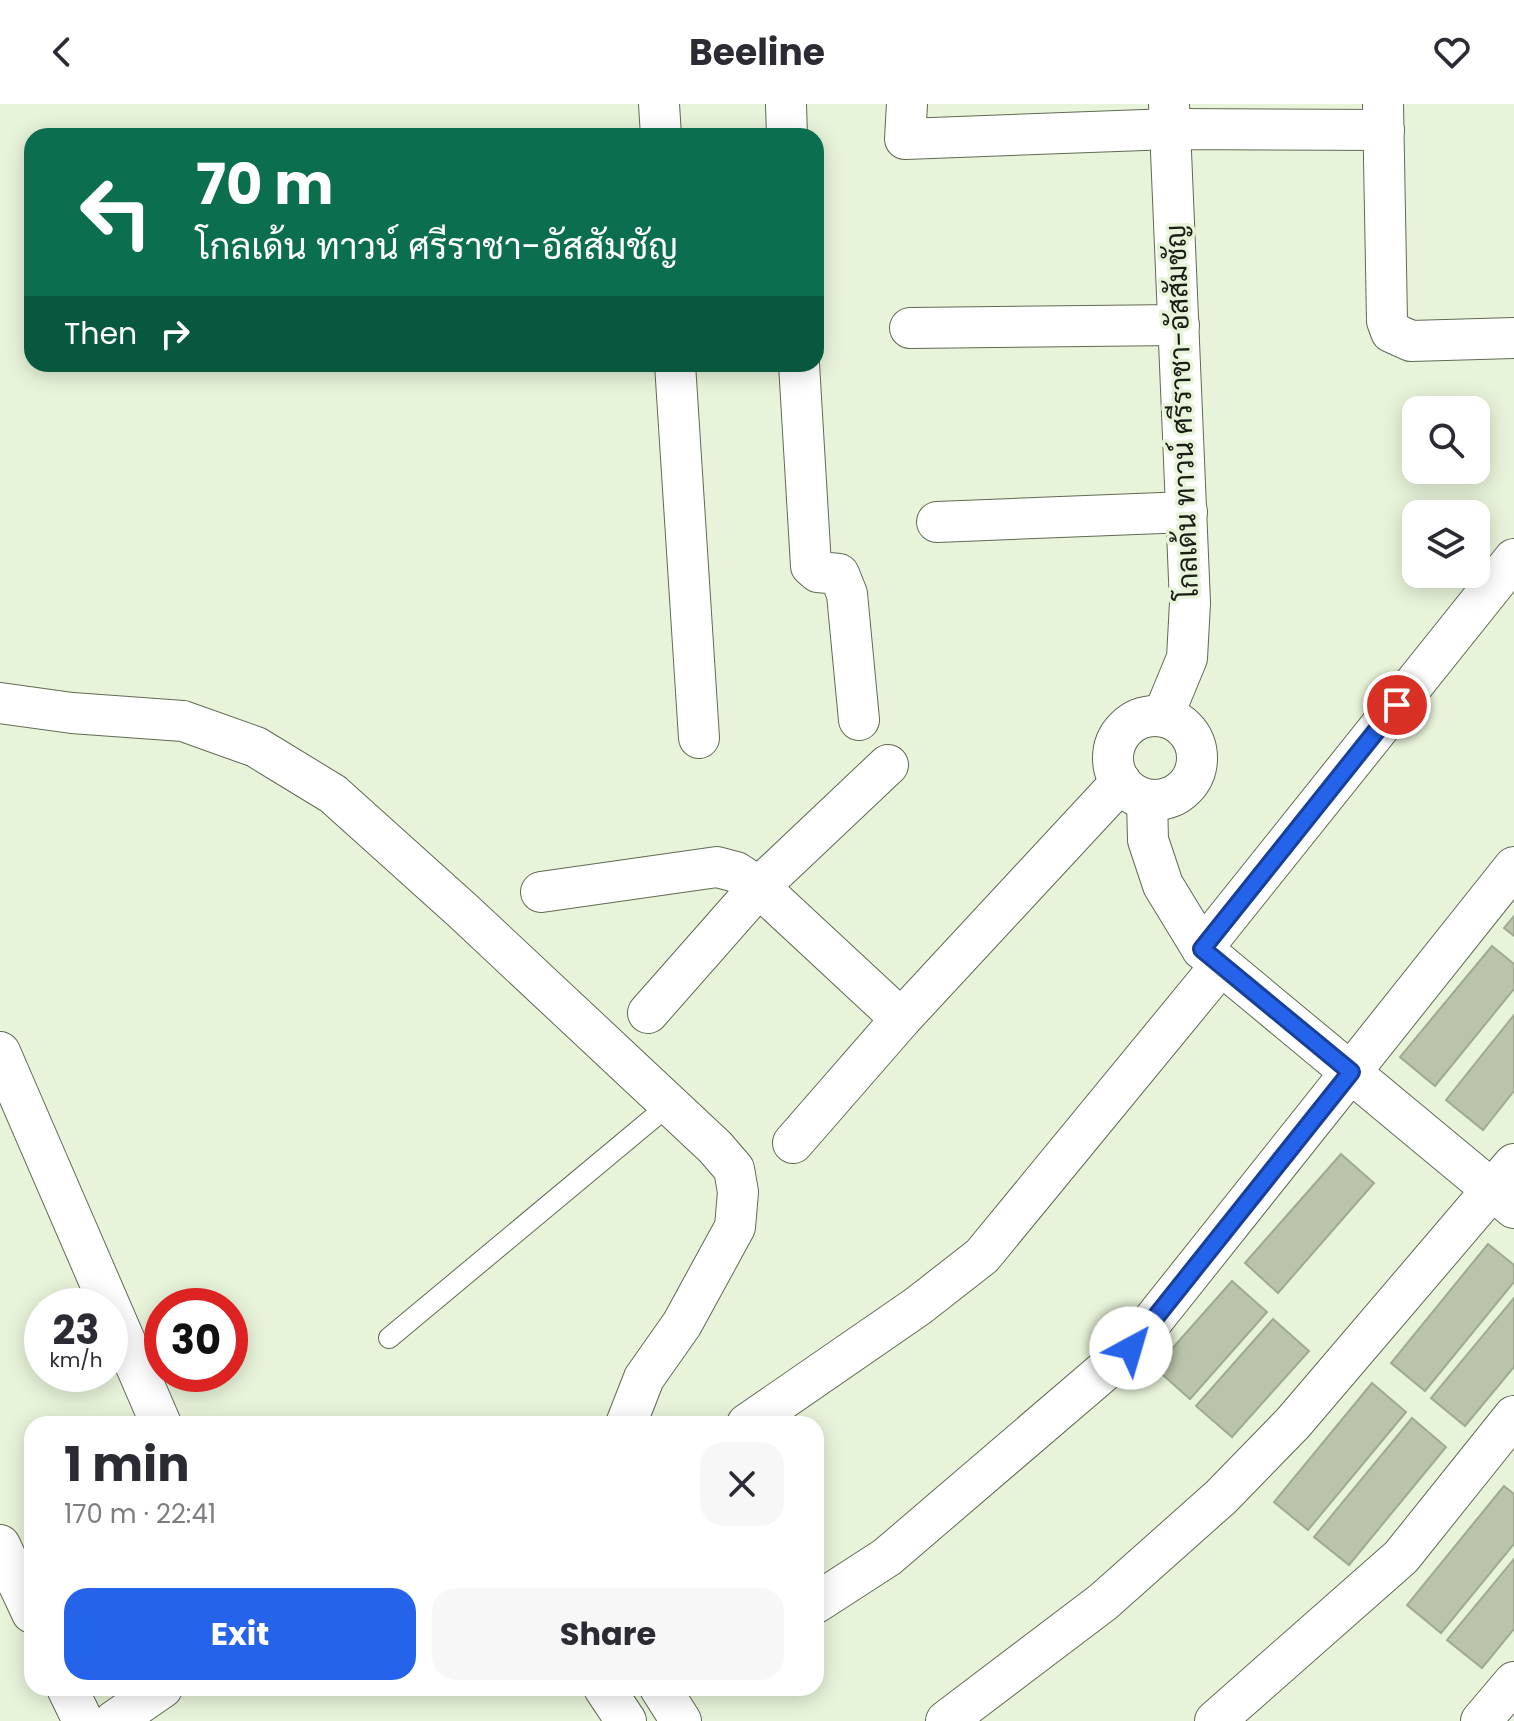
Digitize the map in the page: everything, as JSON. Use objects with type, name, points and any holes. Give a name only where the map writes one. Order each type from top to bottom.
[{"type":"street","points":[[659,104],[660,128]]},
{"type":"street","points":[[786,104],[787,128]]},
{"type":"street","points":[[907,104],[905,139],[1170,116],[1384,117],[1387,321],[1391,332],[1411,341],[1514,338]]},
{"type":"street","name":"โกลเด้น ทาวน์ ศรีราชา-อัสสัมชัญ","points":[[1163,716],[1187,658],[1190,603],[1170,116]]},
{"type":"street","points":[[910,328],[1179,325]]},
{"type":"street","points":[[676,372],[699,738]]},
{"type":"street","points":[[799,372],[811,566],[818,572],[836,573],[842,577],[847,594],[859,720]]},
{"type":"street","points":[[937,522],[1187,512]]},
{"type":"street","points":[[759,1416],[918,1306],[982,1256],[1514,559]]},
{"type":"street","points":[[0,703],[72,713],[183,721],[256,747],[333,794],[715,1147],[734,1169],[738,1192],[735,1227],[682,1324],[644,1378],[629,1416]]},
{"type":"street","points":[[946,1721],[1103,1602],[1221,1497],[1293,1423],[1507,1188],[1351,1072],[1212,957],[1163,885],[1134,791],[1113,760],[1116,741],[1127,726],[1144,716],[1163,716],[1180,723],[1193,737],[1198,756],[1194,774],[1183,790],[1166,799],[1134,791]]},
{"type":"street","points":[[648,1013],[759,887],[888,765]]},
{"type":"street","points":[[793,1143],[901,1019],[1134,791]]},
{"type":"street","points":[[541,892],[717,867],[736,872],[759,887],[901,1019]]},
{"type":"street","points":[[824,1598],[887,1557],[1131,1348],[1514,867]]},
{"type":"street","points":[[0,1052],[16,1131],[157,1416]]},
{"type":"street","points":[[1215,1721],[1401,1557],[1514,1416]]},
{"type":"street","points":[[0,1545],[24,1596]]},
{"type":"street","points":[[1481,1721],[1514,1682]]},
{"type":"street","points":[[71,1696],[83,1721]]},
{"type":"street","points":[[114,1721],[150,1696]]},
{"type":"street","points":[[609,1696],[626,1721]]},
{"type":"lane","points":[[389,1338],[670,1104]]},
{"type":"building","points":[[1514,916],[1514,936],[1504,928]]},
{"type":"building","points":[[1492,946],[1514,964],[1514,989],[1435,1086],[1400,1057]]},
{"type":"building","points":[[1514,1015],[1514,1091],[1483,1130],[1446,1100]]},
{"type":"building","points":[[1341,1154],[1374,1183],[1278,1293],[1245,1263]]},
{"type":"building","points":[[1488,1244],[1514,1265],[1514,1282],[1425,1391],[1391,1363]]},
{"type":"building","points":[[1232,1281],[1267,1312],[1190,1399],[1155,1368]]},
{"type":"building","points":[[1514,1298],[1514,1367],[1465,1426],[1431,1398]]},
{"type":"building","points":[[1273,1319],[1309,1351],[1232,1437],[1196,1406]]},
{"type":"building","points":[[1372,1383],[1406,1412],[1308,1530],[1274,1502]]},
{"type":"building","points":[[1412,1418],[1446,1447],[1349,1565],[1314,1537]]},
{"type":"building","points":[[1504,1486],[1514,1494],[1514,1544],[1441,1633],[1407,1605]]},
{"type":"building","points":[[1514,1559],[1514,1629],[1482,1668],[1447,1640]]},
{"type":"route","points":[[1131,1348],[1351,1072],[1202,949],[1397,705]]}]
